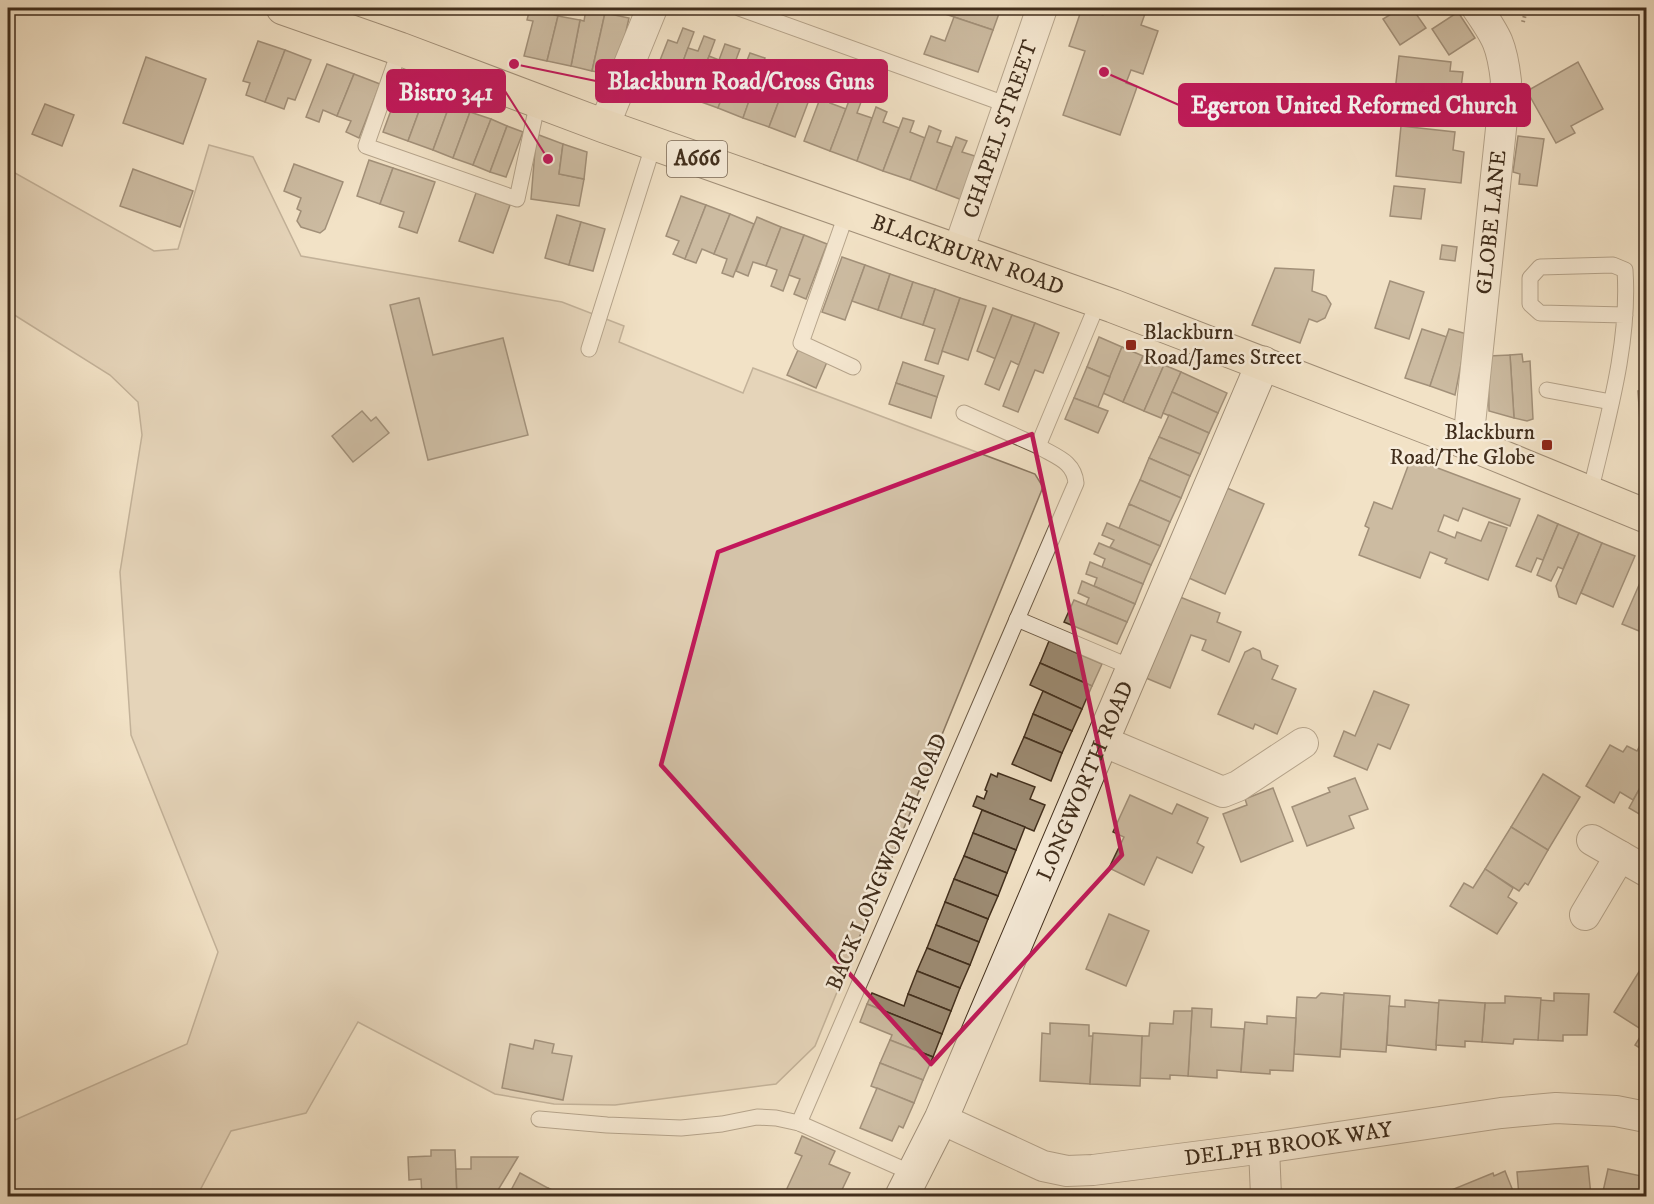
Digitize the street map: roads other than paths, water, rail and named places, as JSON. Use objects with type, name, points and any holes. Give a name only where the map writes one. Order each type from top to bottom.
[{"type":"highway","name":"BLACKBURN ROAD","points":[[283,8],[400,49],[604,126],[1099,300],[1468,443],[1647,516]]},
{"type":"street","points":[[604,126],[652,8]]},
{"type":"street","name":"CHAPEL STREET","points":[[958,251],[1042,8]]},
{"type":"street","name":"GLOBE LANE","points":[[1468,443],[1506,81],[1503,52],[1495,34],[1477,8]]},
{"type":"street","name":"LONGWORTH ROAD","points":[[908,1185],[941,1119],[1263,363]]},
{"type":"street","points":[[1102,741],[1223,792],[1238,786],[1303,743]]},
{"type":"street","points":[[1592,840],[1647,872]]},
{"type":"street","points":[[1585,915],[1620,856]]},
{"type":"street","name":"DELPH BROOK WAY","points":[[941,1119],[1043,1166],[1067,1172],[1264,1148],[1502,1113],[1556,1108],[1616,1111],[1647,1117]]},
{"type":"street","points":[[1264,1148],[1266,1197]]},
{"type":"lane","points":[[739,8],[1008,105]]},
{"type":"lane","points":[[400,49],[366,146],[517,199],[538,101]]},
{"type":"lane","points":[[589,349],[654,143]]},
{"type":"lane","points":[[847,212],[801,343],[853,367]]},
{"type":"lane","points":[[1590,493],[1620,358],[1625,315],[1627,294],[1625,270],[1613,265],[1539,267],[1530,278],[1530,304],[1540,313],[1625,315]]},
{"type":"lane","points":[[964,413],[1038,446],[1099,300]]},
{"type":"lane","points":[[1547,390],[1611,402]]},
{"type":"lane","name":"BACK LONGWORTH ROAD","points":[[799,1123],[1076,483],[1075,472],[1069,464],[1038,446]]},
{"type":"lane","points":[[1017,619],[1133,668]]},
{"type":"lane","points":[[539,1119],[681,1128],[722,1124],[756,1117],[799,1123],[908,1185]]},
{"type":"place","name":"Blackburn Road/Cross Guns","points":[[514,64]]},
{"type":"place","name":"Egerton United Reformed Church","points":[[1104,72]]},
{"type":"place","name":"Bistro 341","points":[[548,159]]},
{"type":"place","name":"Blackburn Road/James Street","points":[[1131,345]]},
{"type":"place","name":"Blackburn Road/The Globe","points":[[1547,445]]}]
